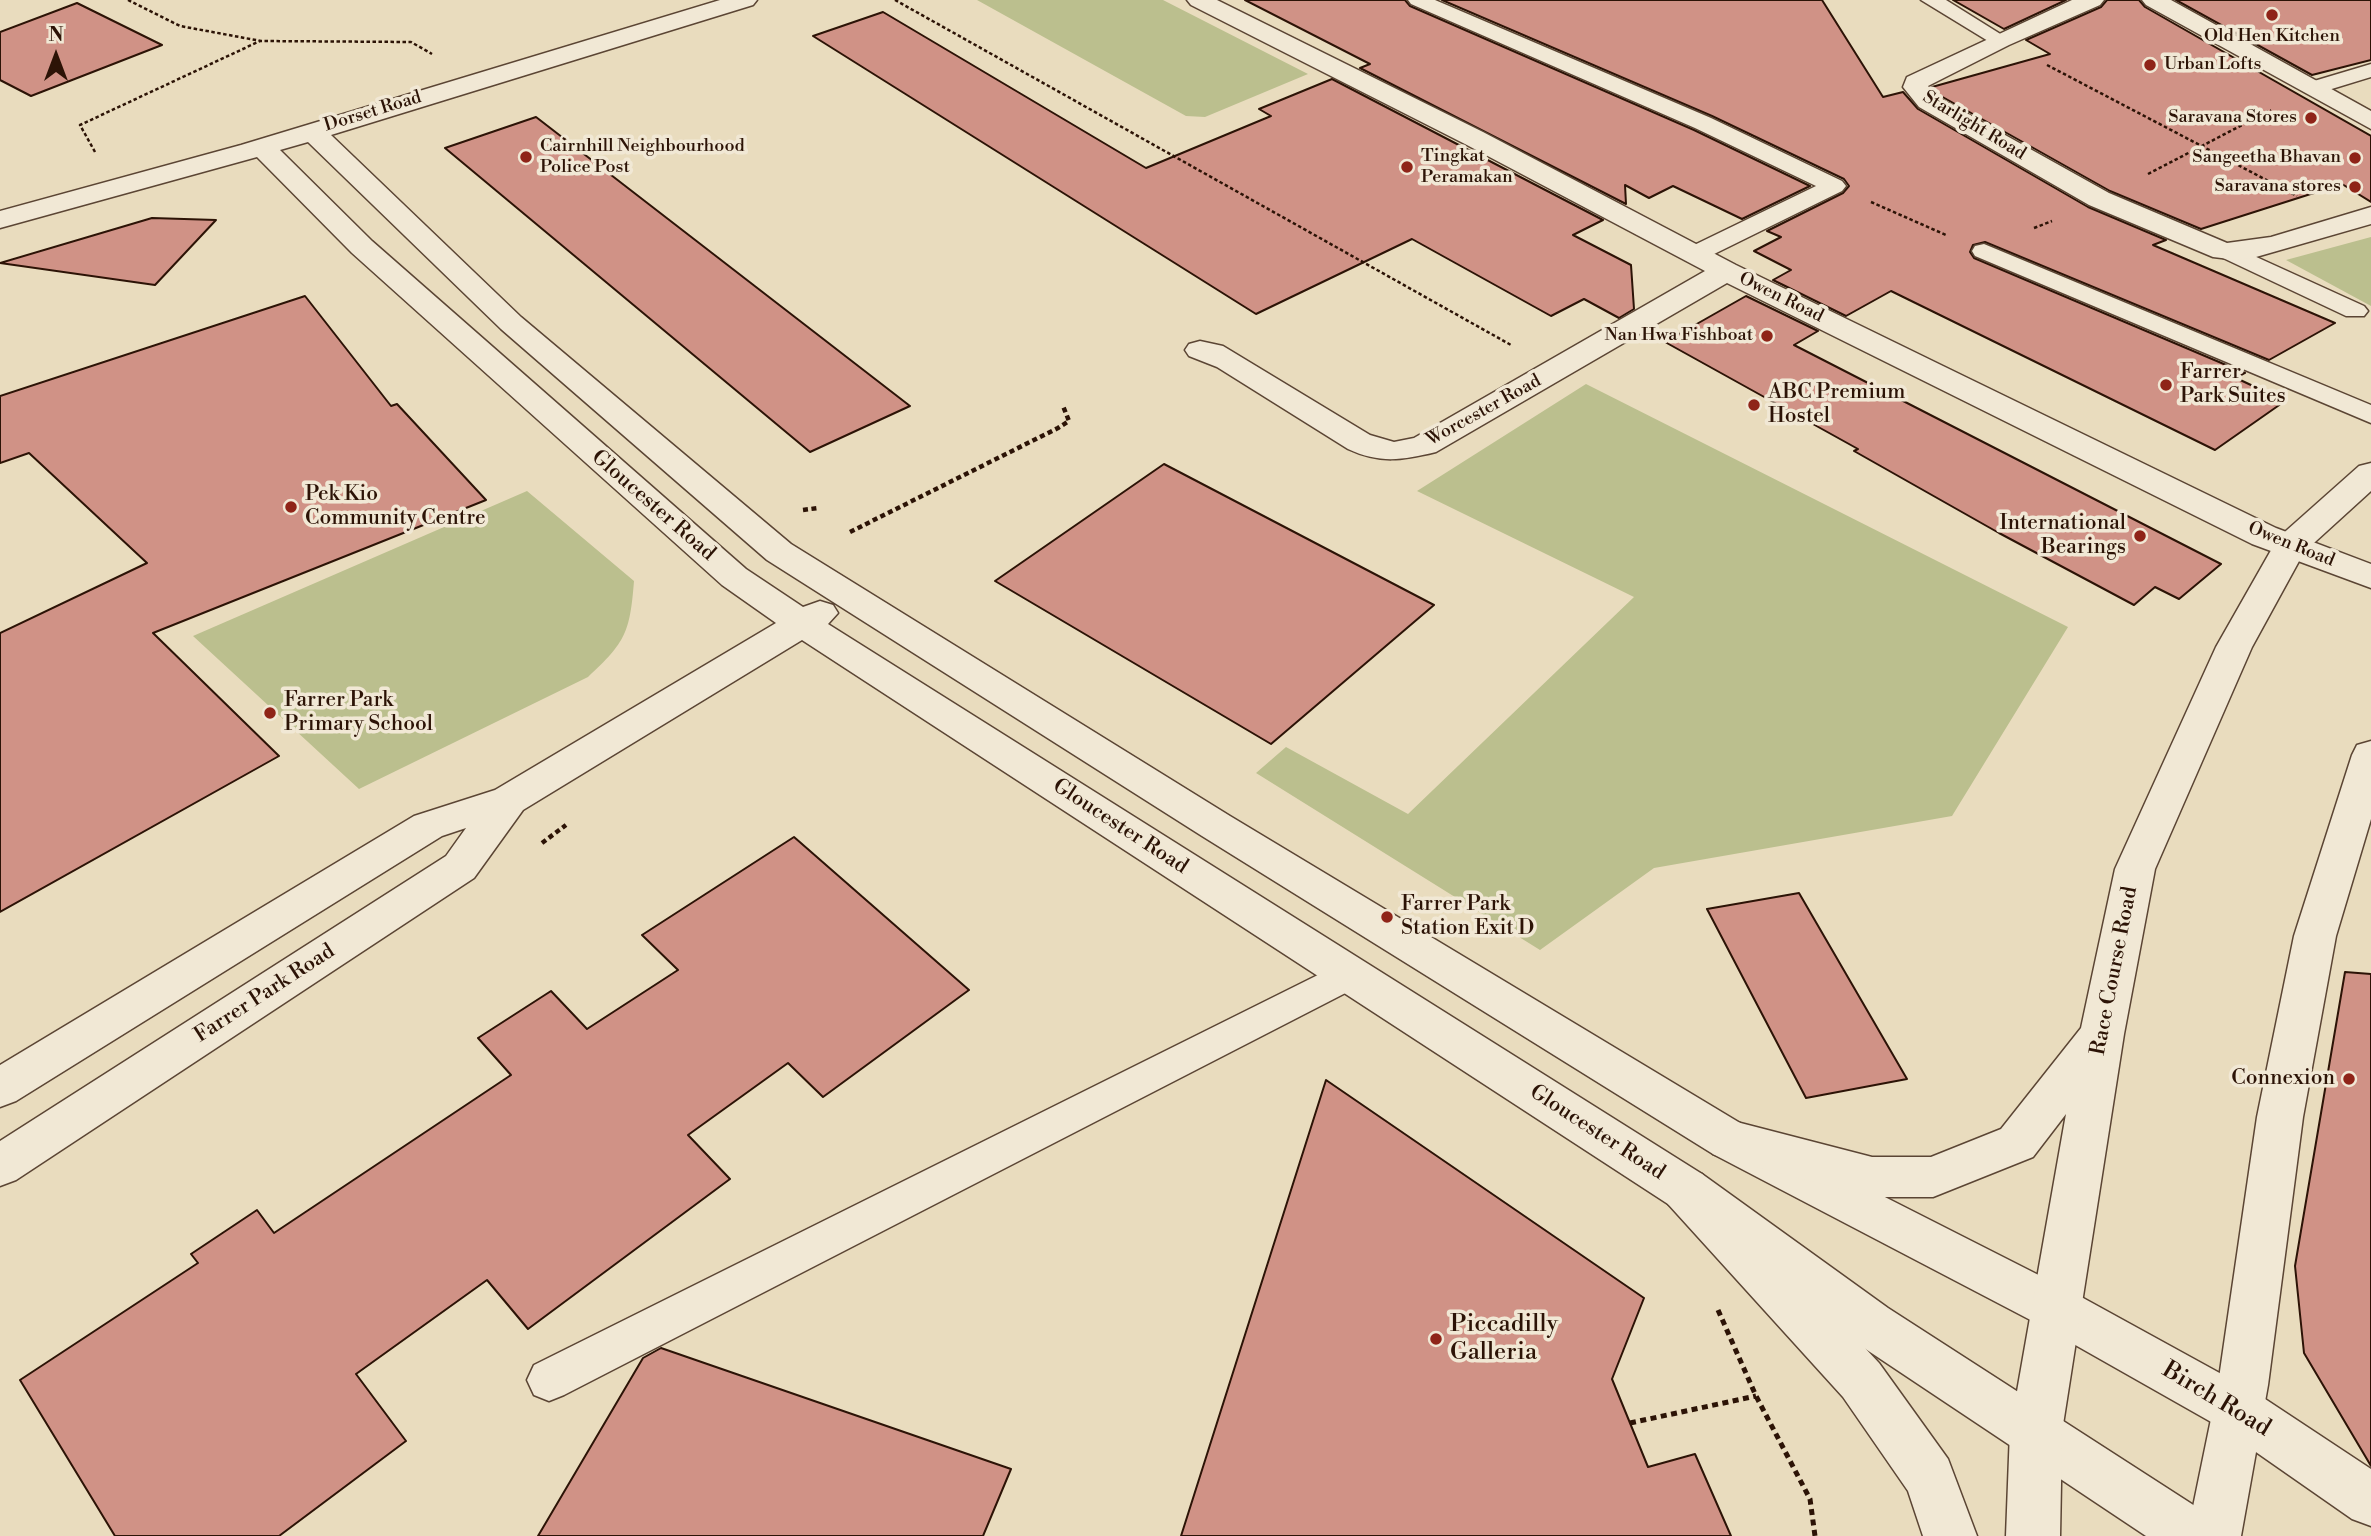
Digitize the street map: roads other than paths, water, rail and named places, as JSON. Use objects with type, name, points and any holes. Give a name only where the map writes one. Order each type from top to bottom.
[{"type":"street","name":"Dorset Road","points":[[0,220],[262,147],[745,0]]},
{"type":"street","name":"Owen Road","points":[[1199,0],[1474,138],[1726,271],[2290,546],[2371,577]]},
{"type":"street","name":"Starlight Road","points":[[2092,0],[2000,40],[1916,82],[1914,87],[1928,102],[2099,200],[2230,252]]},
{"type":"street","points":[[2154,0],[2371,121]]},
{"type":"street","points":[[312,131],[511,323],[779,552],[1204,818],[1729,1140],[2057,1309]]},
{"type":"street","name":"Gloucester Road","points":[[262,147],[349,236],[734,577],[801,624],[1685,1189],[1870,1324],[2036,1431]]},
{"type":"street","points":[[2230,252],[2277,243],[2358,219]]},
{"type":"street","name":"Worcester Road","points":[[1200,350],[1212,352],[1228,361],[1359,442],[1376,450],[1394,452],[1424,445],[1726,271]]},
{"type":"street","name":"Race Course Road","points":[[2033,1536],[2036,1431],[2102,1034],[2135,869],[2234,647],[2290,546],[2371,473]]},
{"type":"street","name":"Farrer Park Road","points":[[0,1088],[428,827],[509,800],[850,596]]},
{"type":"street","points":[[2214,1536],[2238,1410],[2269,1187],[2315,936],[2371,755]]},
{"type":"street","name":"Farrer Park Road","points":[[0,1166],[460,867],[509,800]]},
{"type":"street","points":[[1729,1140],[1872,1177],[1933,1177],[2017,1143],[2102,1034]]},
{"type":"street","points":[[1685,1189],[1861,1380],[1929,1477],[1950,1536]]},
{"type":"street","name":"Birch Road","points":[[2057,1309],[2238,1410],[2371,1500]]},
{"type":"street","points":[[2036,1431],[2193,1536]]},
{"type":"lane","points":[[1418,0],[1703,123],[1835,186],[1695,254]]},
{"type":"lane","points":[[1931,0],[2000,40]]},
{"type":"lane","points":[[2312,89],[2371,71]]},
{"type":"lane","points":[[1984,251],[2371,415]]},
{"type":"lane","name":"Starlight Road","points":[[2230,252],[2355,312]]},
{"type":"lane","points":[[549,1380],[1350,974]]},
{"type":"place","name":"Old Hen Kitchen","points":[[2272,15]]},
{"type":"place","name":"Urban Lofts","points":[[2150,65]]},
{"type":"place","name":"Saravana Stores","points":[[2311,118]]},
{"type":"place","name":"Cairnhill Neighbourhood Police Post","points":[[526,157]]},
{"type":"place","name":"Sangeetha Bhavan","points":[[2355,158]]},
{"type":"place","name":"Tingkat Peramakan","points":[[1407,167]]},
{"type":"place","name":"Saravana stores","points":[[2355,187]]},
{"type":"place","name":"Nan Hwa Fishboat","points":[[1767,336]]},
{"type":"place","name":"Farrer Park Suites","points":[[2166,385]]},
{"type":"place","name":"ABC Premium Hostel","points":[[1754,405]]},
{"type":"place","name":"Pek Kio Community Centre","points":[[291,507]]},
{"type":"place","name":"International Bearings","points":[[2140,536]]},
{"type":"place","name":"Farrer Park Primary School","points":[[270,713]]},
{"type":"place","name":"Farrer Park Station Exit D","points":[[1387,917]]},
{"type":"place","name":"Connexion","points":[[2349,1079]]},
{"type":"place","name":"Piccadilly Galleria","points":[[1436,1339]]}]
